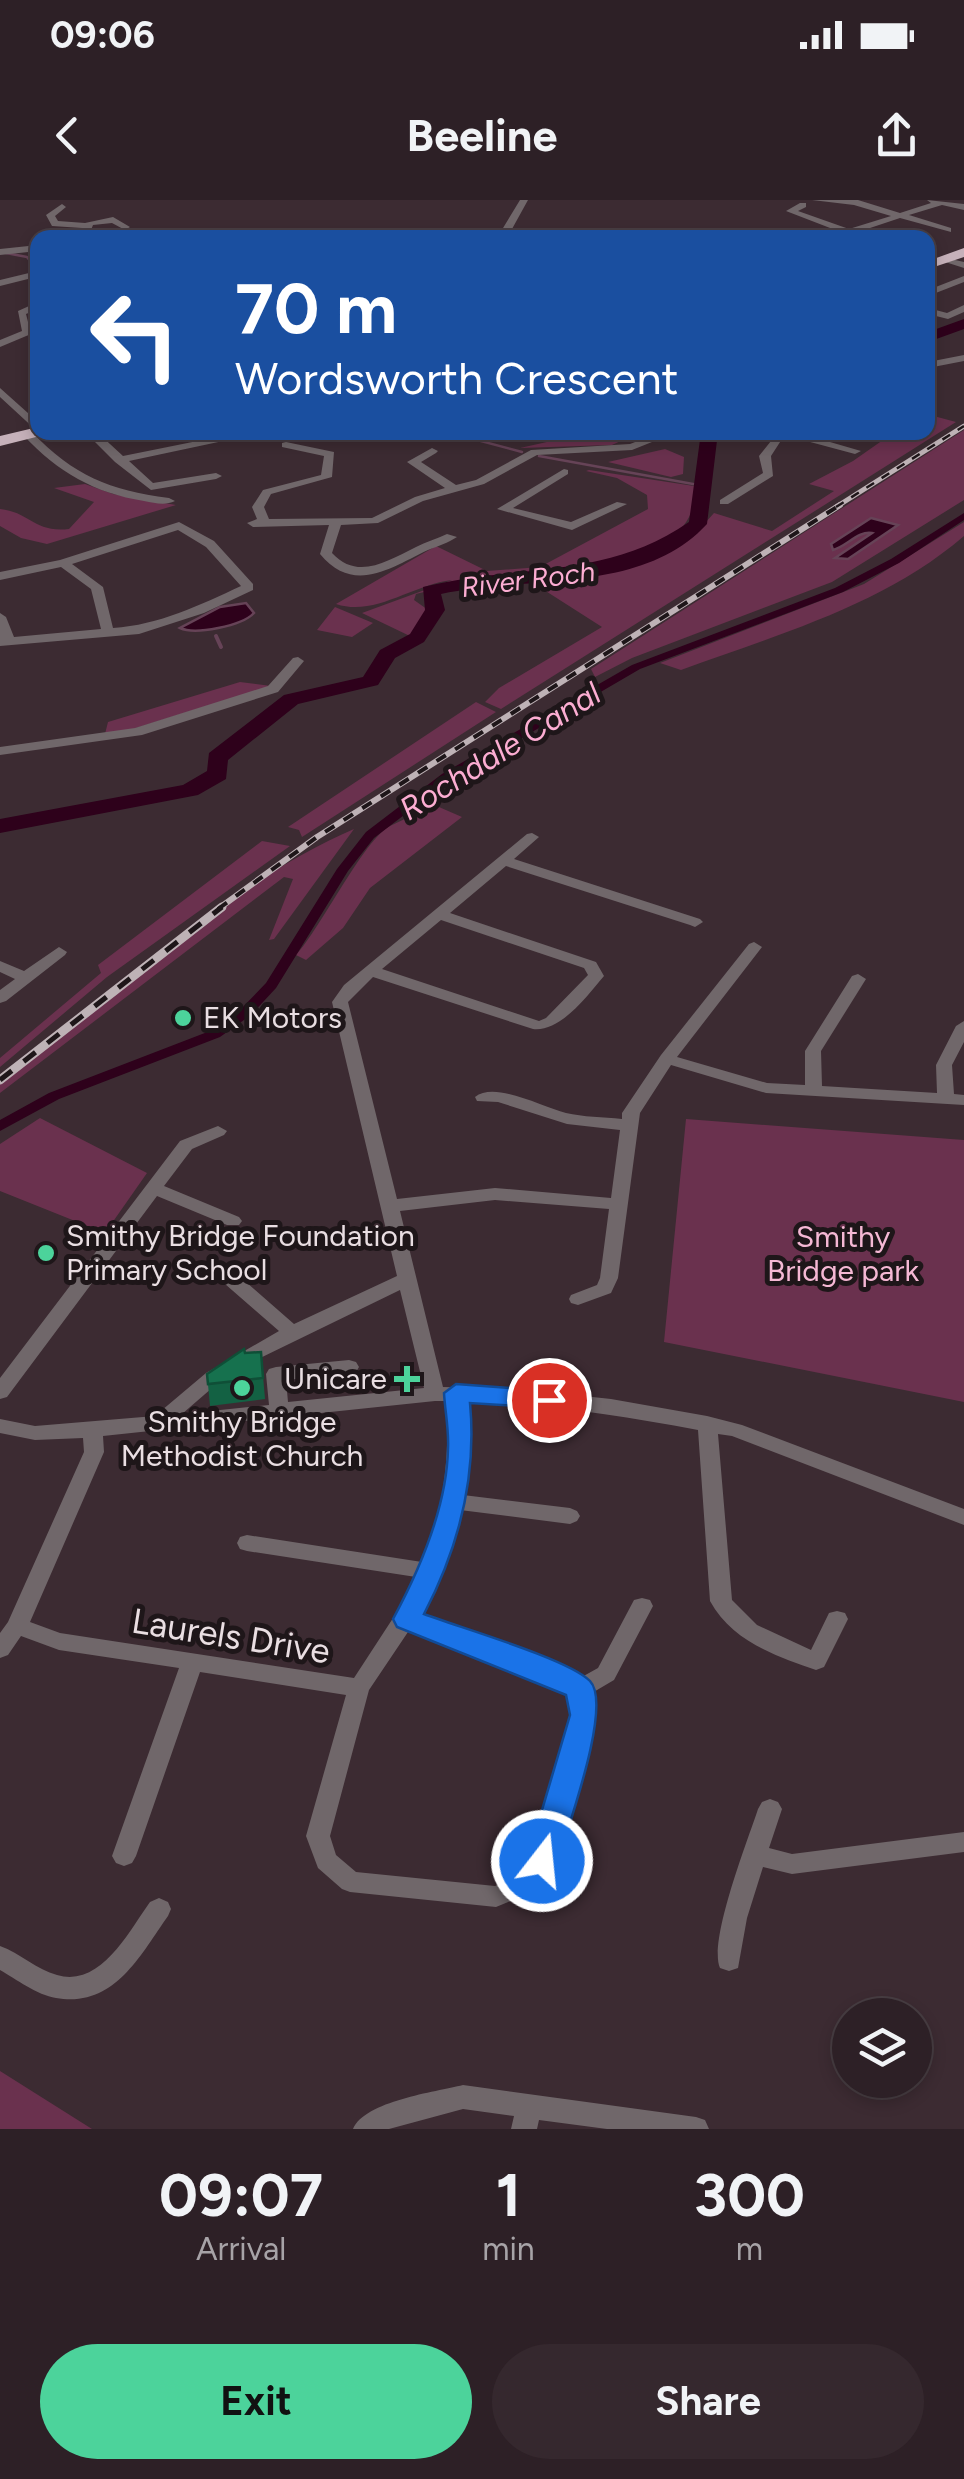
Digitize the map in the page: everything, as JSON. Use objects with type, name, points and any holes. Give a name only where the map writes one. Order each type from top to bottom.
[{"type":"highway","points":[[935,263],[964,252]]},
{"type":"highway","points":[[0,440],[30,433]]},
{"type":"street","points":[[506,230],[524,200]]},
{"type":"street","points":[[816,200],[872,207],[948,230]]},
{"type":"street","points":[[872,207],[895,200]]},
{"type":"street","points":[[930,200],[964,207]]},
{"type":"street","points":[[855,230],[942,202]]},
{"type":"street","points":[[803,206],[790,212],[842,230]]},
{"type":"street","points":[[62,207],[50,215],[55,224],[86,226],[107,220],[125,228]]},
{"type":"street","points":[[935,235],[964,225]]},
{"type":"street","points":[[86,226],[89,230]]},
{"type":"street","points":[[0,241],[6,251]]},
{"type":"street","points":[[945,259],[964,264]]},
{"type":"street","points":[[0,283],[29,276]]},
{"type":"street","points":[[935,290],[964,278]]},
{"type":"street","points":[[0,344],[23,338],[27,332],[20,312],[30,308]]},
{"type":"street","points":[[935,313],[948,316],[964,308]]},
{"type":"street","points":[[935,364],[964,358]]},
{"type":"street","points":[[0,391],[30,427]]},
{"type":"street","points":[[0,412],[17,409]]},
{"type":"street","points":[[39,440],[56,466],[78,480],[118,494],[169,501]]},
{"type":"street","points":[[98,440],[151,487],[216,476]]},
{"type":"street","points":[[119,460],[220,440]]},
{"type":"street","points":[[291,447],[335,454],[330,479],[267,492],[258,507],[258,522],[374,522],[419,499],[480,482],[535,452],[632,447],[651,440]]},
{"type":"street","points":[[726,498],[776,474],[765,456],[777,440]]},
{"type":"street","points":[[813,440],[847,450]]},
{"type":"street","points":[[424,451],[412,462],[454,490]]},
{"type":"street","points":[[567,474],[497,512],[582,527],[611,507]]},
{"type":"street","points":[[480,482],[521,499]]},
{"type":"street","points":[[336,522],[326,554],[336,565],[359,576],[392,566],[451,537]]},
{"type":"street","points":[[0,576],[63,563],[175,523],[210,544],[250,587],[154,627],[108,633],[4,641],[0,617]]},
{"type":"street","points":[[63,563],[97,587],[108,633]]},
{"type":"street","points":[[0,751],[137,732],[273,688],[298,661]]},
{"type":"street","points":[[372,971],[532,837]]},
{"type":"street","points":[[504,861],[695,922]]},
{"type":"street","points":[[372,971],[539,1026],[552,1021],[596,976],[590,965],[440,914]]},
{"type":"street","points":[[578,1299],[604,1288],[609,1278],[631,1113],[667,1059],[754,948]]},
{"type":"street","points":[[0,998],[59,952]]},
{"type":"street","points":[[0,966],[26,978]]},
{"type":"street","name":"Laurels Drive","points":[[17,1626],[59,1641],[359,1688],[407,1619],[432,1571],[462,1450],[407,1280],[340,1002],[372,971]]},
{"type":"street","points":[[814,1092],[814,1051],[858,979]]},
{"type":"street","points":[[667,1059],[766,1088],[955,1099],[944,1066],[964,1026]]},
{"type":"street","points":[[483,1097],[500,1097],[567,1119],[628,1126]]},
{"type":"street","points":[[0,1392],[186,1145],[218,1131]]},
{"type":"street","points":[[153,1188],[234,1221]]},
{"type":"street","points":[[390,1206],[495,1194],[617,1204]]},
{"type":"street","points":[[232,1280],[294,1334]]},
{"type":"street","points":[[161,1422],[178,1402],[211,1379],[407,1280]]},
{"type":"street","points":[[279,1410],[276,1374],[349,1367]]},
{"type":"street","points":[[0,1426],[35,1433],[93,1430],[446,1394],[610,1406],[707,1423],[964,1517]]},
{"type":"street","points":[[707,1423],[721,1601],[728,1616],[749,1632],[816,1660],[837,1619]]},
{"type":"street","points":[[0,1649],[17,1626],[94,1452],[93,1430]]},
{"type":"street","points":[[451,1501],[570,1516]]},
{"type":"street","points":[[247,1543],[432,1571]]},
{"type":"street","points":[[580,1689],[606,1674],[642,1606]]},
{"type":"street","points":[[407,1619],[555,1675],[580,1689]]},
{"type":"street","points":[[124,1856],[192,1662]]},
{"type":"street","points":[[359,1688],[318,1836],[326,1861],[350,1882],[496,1897],[524,1885],[542,1861],[584,1715],[580,1689]]},
{"type":"street","points":[[728,1960],[735,1918],[770,1809]]},
{"type":"street","points":[[755,1856],[792,1864],[964,1842]]},
{"type":"street","points":[[0,1957],[55,1987],[91,1988],[122,1962],[158,1909]]},
{"type":"street","points":[[366,2129],[383,2118],[463,2097],[527,2118],[696,2129]]},
{"type":"green space","points":[[935,416],[956,422],[935,435]]},
{"type":"green space","points":[[964,430],[964,500],[832,582],[632,658],[595,677],[591,669]]},
{"type":"green space","points":[[556,440],[623,440],[612,445],[520,448]]},
{"type":"green space","points":[[883,440],[927,440],[501,709],[485,702],[499,688],[602,627],[530,581],[606,571],[653,557],[695,532],[714,513],[772,531],[834,491],[809,484]]},
{"type":"green space","points":[[665,449],[684,457],[683,474],[671,477],[608,462]]},
{"type":"green space","points":[[586,471],[694,486],[688,519],[665,542],[629,559],[536,578],[416,594],[414,600],[431,612],[414,638],[362,613],[452,580],[365,606],[336,604],[436,546],[487,571],[540,567],[648,509],[647,495],[617,478]]},
{"type":"green space","points":[[85,484],[113,494],[176,505],[47,544],[21,538],[0,526],[0,509],[48,528],[69,529],[94,502],[54,488]]},
{"type":"green space","points":[[964,522],[964,536],[900,581],[865,599],[793,630],[681,670],[660,663],[864,584]]},
{"type":"green space","points":[[335,607],[373,623],[352,637],[317,630]]},
{"type":"green space","points":[[240,682],[271,686],[104,738],[108,722]]},
{"type":"green space","points":[[476,702],[496,712],[302,837],[299,830],[288,827]]},
{"type":"green space","points":[[432,804],[462,817],[370,888],[343,928],[306,960],[296,955],[380,834]]},
{"type":"green space","points":[[354,829],[274,939],[269,940],[293,879],[284,877],[0,1093],[0,1084],[214,911],[306,852]]},
{"type":"green space","points":[[262,841],[290,846],[107,977],[0,1067],[0,1058],[101,973],[98,965]]},
{"type":"green space","points":[[40,1118],[147,1173],[105,1233],[0,1191],[0,1144]]},
{"type":"green space","name":"Smithy Bridge park","points":[[686,1119],[964,1140],[964,1402],[664,1342]]},
{"type":"green space","points":[[0,2071],[92,2129],[0,2129]]},
{"type":"shaded area","points":[[871,518],[898,525],[848,559],[835,558],[872,533],[862,534],[833,550],[831,544]]},
{"type":"shaded area","points":[[246,603],[254,613],[239,622],[207,630],[180,628],[220,607]]},
{"type":"building","points":[[244,1349],[245,1353],[261,1352],[263,1378],[208,1384],[207,1374]]},
{"type":"waterway","points":[[6,253],[30,261]]},
{"type":"waterway","name":"River Roch","points":[[935,334],[964,324]]},
{"type":"waterway","points":[[477,440],[522,452]]},
{"type":"waterway","name":"River Roch","points":[[0,826],[190,790],[218,774],[217,758],[291,699],[371,681],[387,654],[417,638],[435,610],[430,591],[465,583],[602,569],[667,546],[698,524],[709,440]]},
{"type":"waterway","points":[[539,456],[704,486]]},
{"type":"waterway","name":"Rochdale Canal","points":[[0,1126],[54,1096],[215,1034],[246,1012],[271,985],[343,869],[370,835],[446,777],[636,667],[839,590],[895,561],[964,516]]},
{"type":"waterway","points":[[216,636],[221,647]]},
{"type":"railway","points":[[836,507],[964,426]]},
{"type":"railway","points":[[218,909],[317,837],[840,505]]},
{"type":"railway","points":[[0,1080],[222,907]]},
{"type":"place","name":"EK Motors","points":[[183,1018]]},
{"type":"place","name":"Smithy Bridge Foundation Primary School","points":[[46,1253]]},
{"type":"place","name":"Unicare","points":[[407,1379]]},
{"type":"place","name":"Smithy Bridge Methodist Church","points":[[242,1388]]},
{"type":"route","points":[[542,1861],[584,1715],[580,1689],[555,1675],[407,1619],[432,1571],[451,1501],[462,1450],[456,1393],[549,1400]]}]
